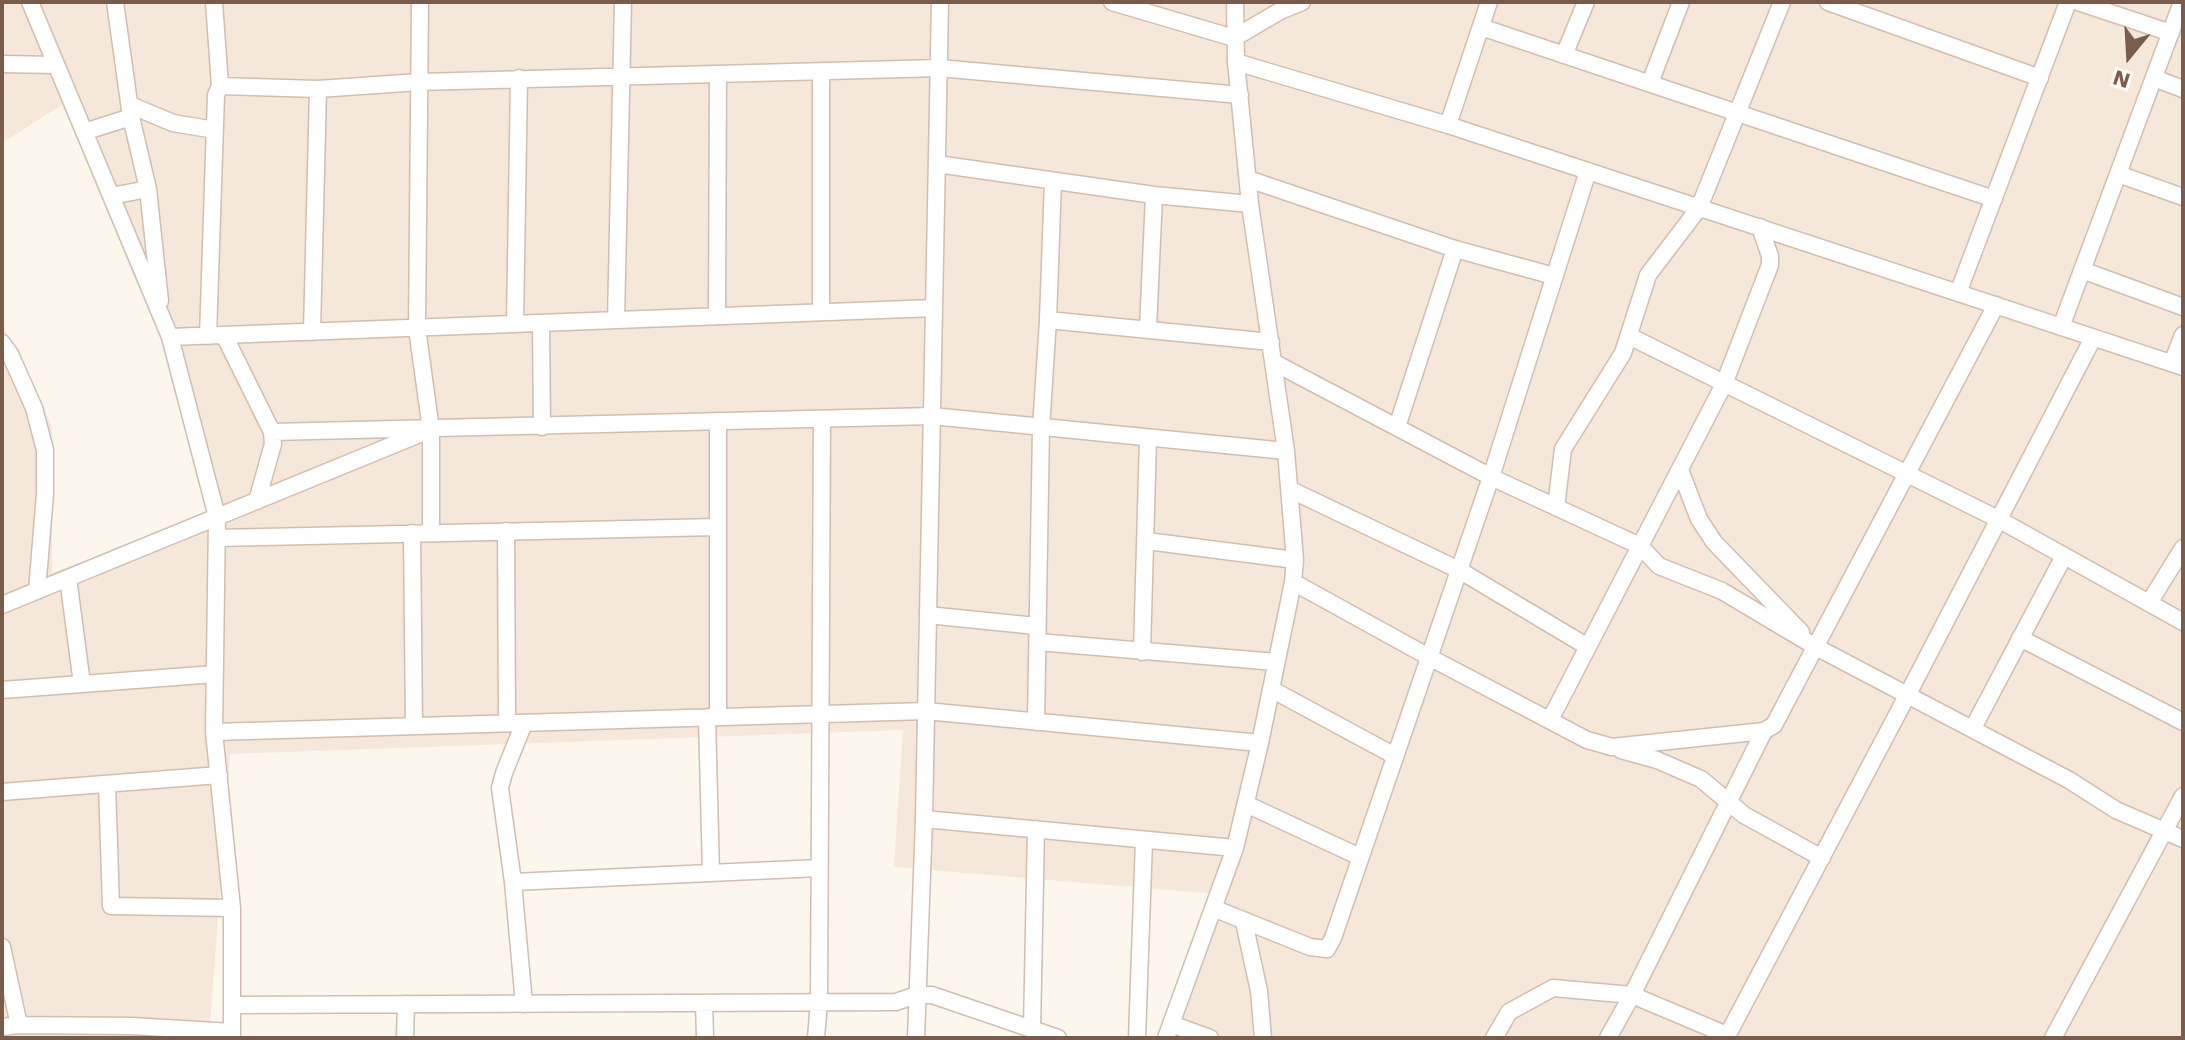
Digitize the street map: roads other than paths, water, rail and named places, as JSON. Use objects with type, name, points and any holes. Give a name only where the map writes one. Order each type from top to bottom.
[{"type":"street","points":[[2,947],[10,1026],[132,1026],[232,1035],[232,908],[214,732],[217,517],[170,337],[30,2]]},
{"type":"street","points":[[115,2],[131,111],[148,189],[162,318]]},
{"type":"street","points":[[214,2],[220,86],[216,95],[215,130],[216,335],[272,432],[273,444],[257,501]]},
{"type":"street","points":[[420,2],[417,328],[431,430],[431,533]]},
{"type":"street","points":[[616,320],[623,2]]},
{"type":"street","points":[[916,1038],[924,819],[940,2]]},
{"type":"street","points":[[1112,2],[1234,38],[1302,2]]},
{"type":"street","points":[[1210,1038],[1168,1031],[1235,848],[1260,743],[1295,560],[1286,451],[1250,204],[1234,38],[1235,2]]},
{"type":"street","points":[[1448,125],[1489,2]]},
{"type":"street","points":[[1564,55],[1586,2]]},
{"type":"street","points":[[1650,83],[1681,2]]},
{"type":"street","points":[[1556,507],[1563,449],[1623,353],[1648,275],[1699,208],[1782,2]]},
{"type":"street","points":[[1828,2],[2040,78]]},
{"type":"street","points":[[1958,293],[2068,2]]},
{"type":"street","points":[[2078,2],[2171,33]]},
{"type":"street","points":[[2061,327],[2182,2]]},
{"type":"street","points":[[1481,27],[1994,199]]},
{"type":"street","points":[[1236,62],[1448,125],[2178,365],[2183,335]]},
{"type":"street","points":[[2,64],[56,65]]},
{"type":"street","points":[[220,86],[318,89],[519,78],[939,68],[1240,95]]},
{"type":"street","points":[[821,72],[821,312]]},
{"type":"street","points":[[717,316],[718,74]]},
{"type":"street","points":[[515,324],[519,78]]},
{"type":"street","points":[[2154,78],[2183,89]]},
{"type":"street","points":[[312,332],[318,89]]},
{"type":"street","points":[[84,132],[131,111],[173,123],[215,130]]},
{"type":"street","points":[[937,164],[1154,195],[1250,204]]},
{"type":"street","points":[[1213,908],[1310,947],[1327,949],[1333,938],[1491,477],[1588,171]]},
{"type":"street","points":[[2118,174],[2183,197]]},
{"type":"street","points":[[1248,179],[1455,249],[1554,276]]},
{"type":"street","points":[[1036,722],[1041,428],[1053,181]]},
{"type":"street","points":[[111,196],[148,189]]},
{"type":"street","points":[[1148,329],[1154,195]]},
{"type":"street","points":[[1550,720],[1724,384],[1770,265],[1760,227]]},
{"type":"street","points":[[1397,427],[1455,249]]},
{"type":"street","points":[[2082,270],[2183,307]]},
{"type":"street","points":[[1612,747],[1764,731],[1774,725],[1996,305]]},
{"type":"street","points":[[170,337],[934,308]]},
{"type":"street","points":[[1048,320],[1271,342]]},
{"type":"street","points":[[541,323],[542,427]]},
{"type":"street","points":[[1629,336],[1998,519],[2183,622]]},
{"type":"street","points":[[1494,1038],[1509,1012],[1553,988],[1632,995],[1726,1036],[2093,338]]},
{"type":"street","points":[[2,343],[34,408],[45,450],[45,494],[37,591]]},
{"type":"street","points":[[1273,362],[1491,477],[1640,546],[1659,566],[1722,591],[1816,647],[2069,780],[2116,810],[2183,839]]},
{"type":"street","points":[[272,432],[932,416],[1286,451]]},
{"type":"street","points":[[816,1038],[819,1002],[822,419]]},
{"type":"street","points":[[711,873],[718,422]]},
{"type":"street","points":[[2,605],[431,430]]},
{"type":"street","points":[[1142,652],[1148,438]]},
{"type":"street","points":[[1680,470],[1699,519],[1714,542],[1816,647]]},
{"type":"street","points":[[1289,489],[1459,570],[1588,647]]},
{"type":"street","points":[[217,538],[718,527]]},
{"type":"street","points":[[506,531],[516,723],[500,788],[513,882],[524,1004]]},
{"type":"street","points":[[412,533],[414,726]]},
{"type":"street","points":[[1147,541],[1295,560]]},
{"type":"street","points":[[2149,603],[2183,548]]},
{"type":"street","points":[[1973,728],[2064,556]]},
{"type":"street","points":[[68,578],[82,684]]},
{"type":"street","points":[[1293,582],[1587,740],[1657,760],[1701,779],[1744,815],[1822,858]]},
{"type":"street","points":[[928,615],[1142,652],[1276,662]]},
{"type":"street","points":[[2020,638],[2183,722]]},
{"type":"street","points":[[2,690],[215,674]]},
{"type":"street","points":[[1271,689],[1395,756]]},
{"type":"street","points":[[214,732],[926,711],[1260,743]]},
{"type":"street","points":[[1608,1038],[1764,731]]},
{"type":"street","points":[[2,792],[219,775]]},
{"type":"street","points":[[107,784],[111,906],[232,908]]},
{"type":"street","points":[[2053,1038],[2183,796]]},
{"type":"street","points":[[1246,804],[1360,857]]},
{"type":"street","points":[[924,819],[1235,848]]},
{"type":"street","points":[[1032,1029],[1036,829]]},
{"type":"street","points":[[1137,1038],[1144,840]]},
{"type":"street","points":[[513,882],[819,868]]},
{"type":"street","points":[[1244,922],[1259,991],[1263,1038]]},
{"type":"street","points":[[232,1005],[896,1002],[916,995],[932,995],[1058,1038]]},
{"type":"street","points":[[704,1003],[705,1038]]},
{"type":"street","points":[[405,1038],[406,1004]]}]
